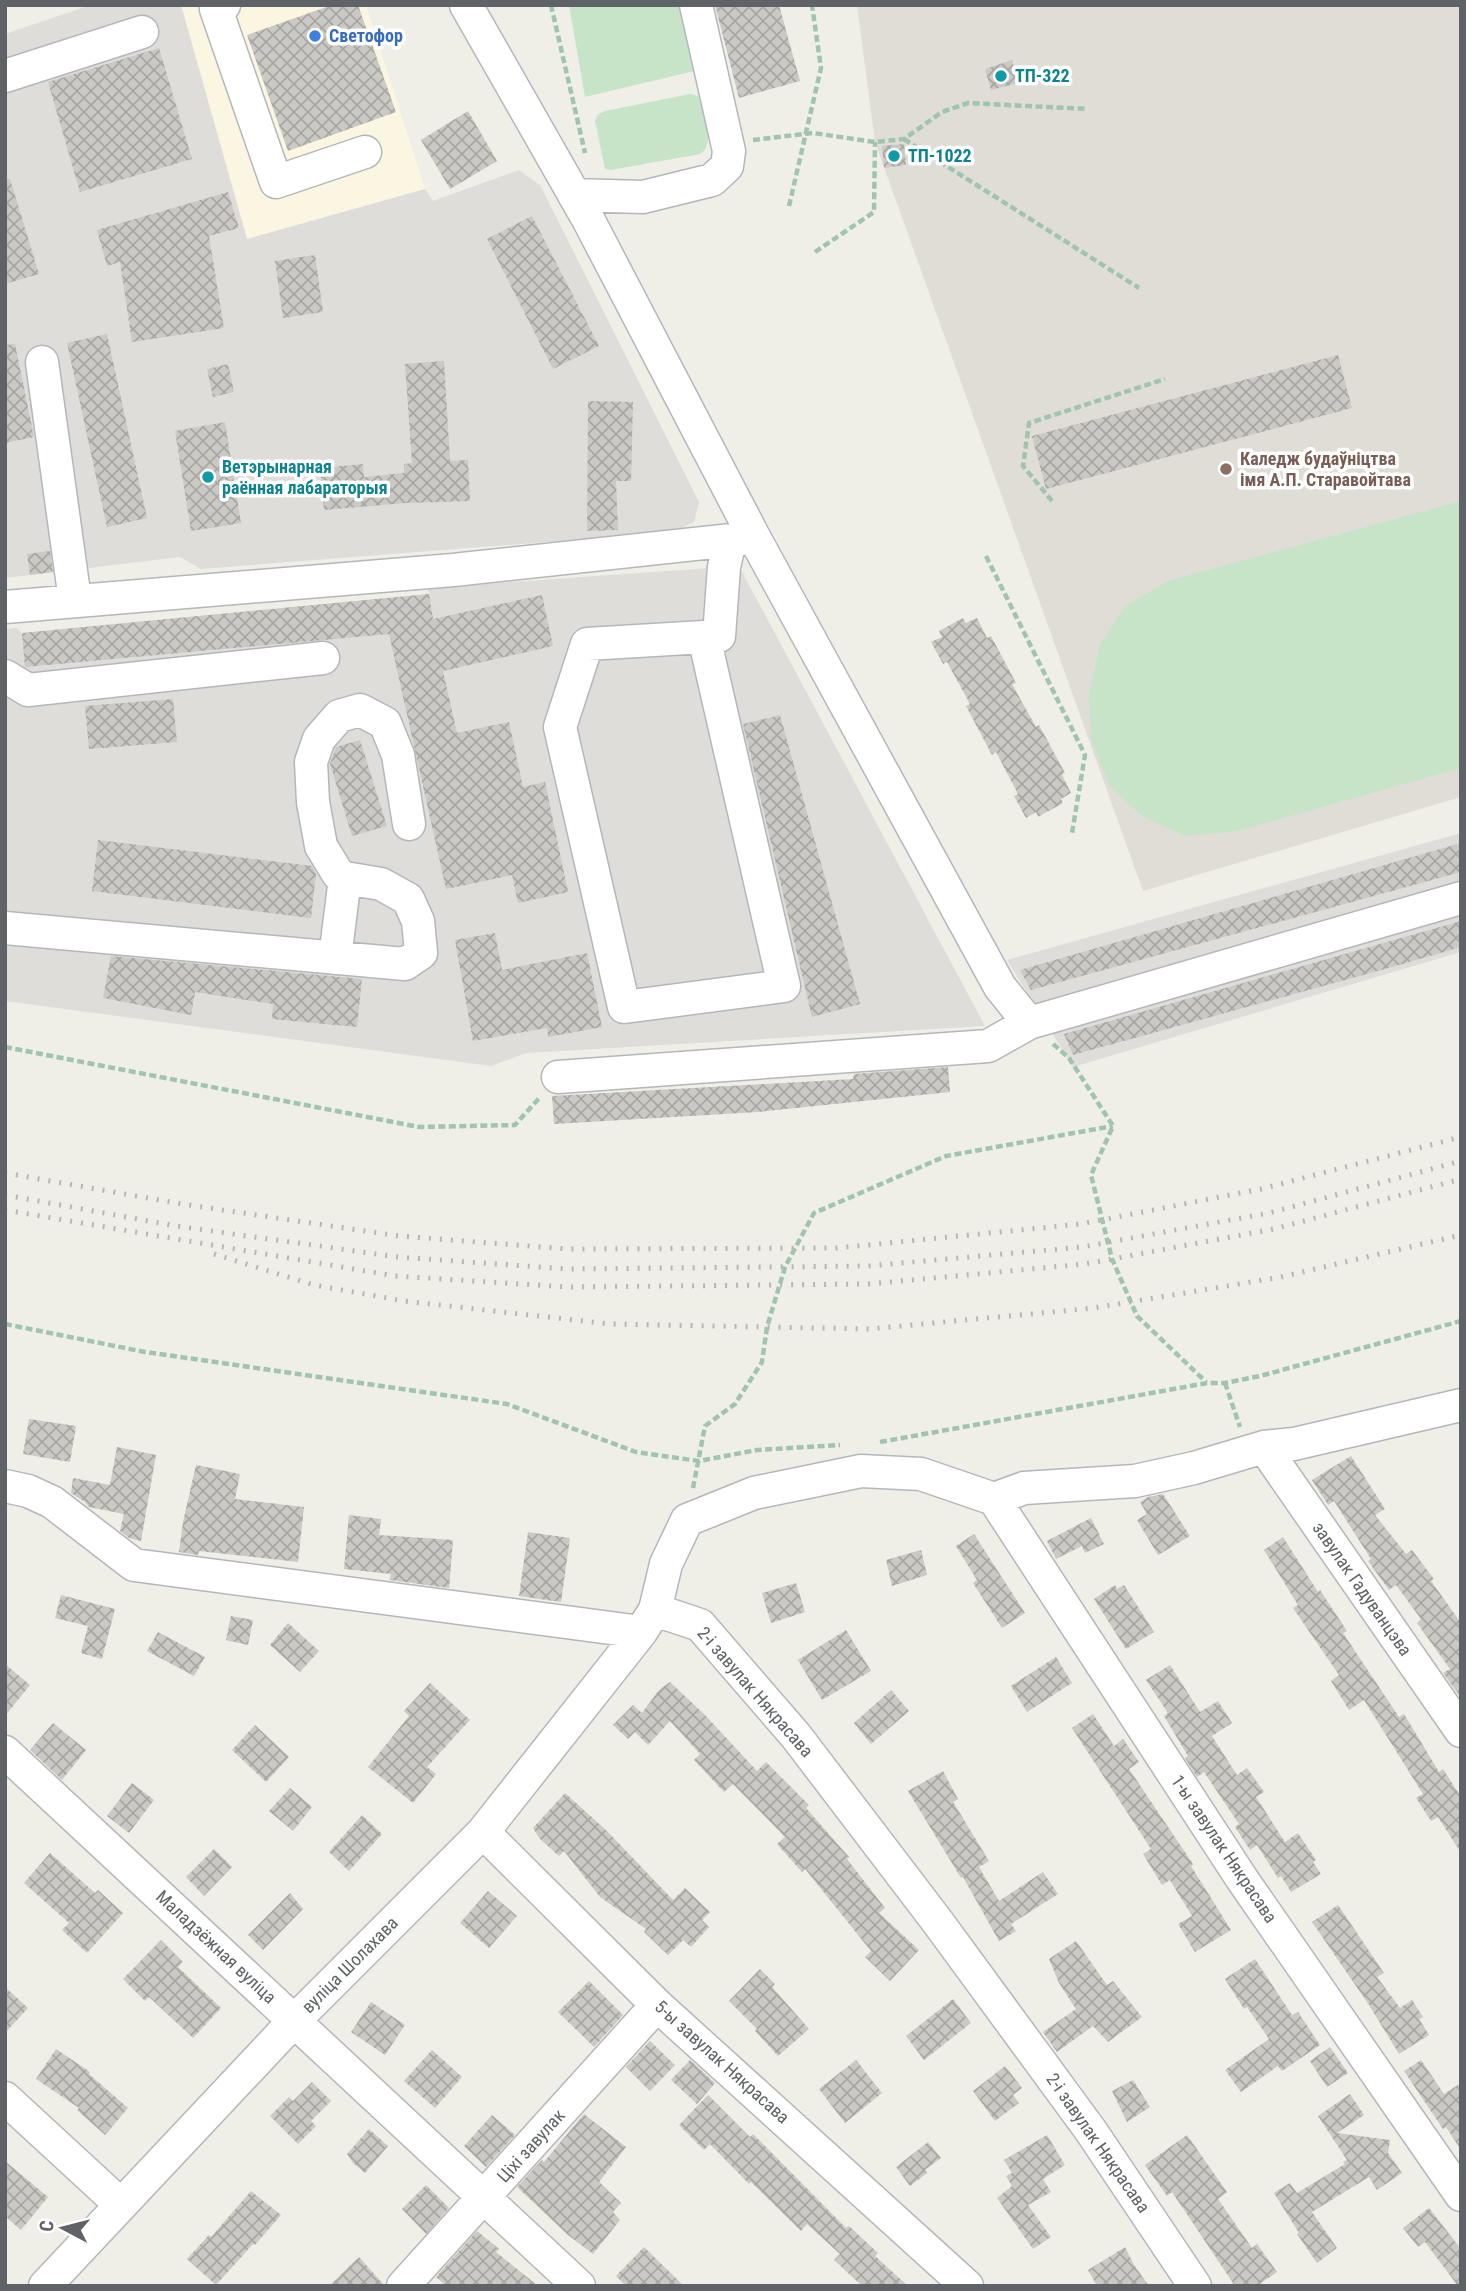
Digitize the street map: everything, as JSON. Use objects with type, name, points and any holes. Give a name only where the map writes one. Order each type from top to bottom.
[{"type":"street","points":[[224,5],[216,9],[276,182],[365,152]]},
{"type":"street","points":[[466,5],[574,195],[742,539],[1000,987],[1029,1023]]},
{"type":"street","points":[[574,195],[643,197],[712,180],[727,166],[728,144],[696,5]]},
{"type":"street","points":[[5,76],[142,32]]},
{"type":"street","points":[[42,362],[75,600]]},
{"type":"street","points":[[5,607],[453,570],[742,539]]},
{"type":"street","points":[[704,637],[784,986],[624,1007],[560,727],[587,644],[719,636],[724,567],[742,539]]},
{"type":"street","points":[[5,676],[28,690],[323,658]]},
{"type":"street","points":[[5,928],[405,964],[421,953],[418,921],[408,899],[381,884],[345,878],[338,874],[321,846],[313,802],[311,762],[319,739],[339,716],[360,710],[385,723],[398,755],[409,824]]},
{"type":"street","points":[[335,958],[345,878]]},
{"type":"street","points":[[558,1077],[988,1046],[1029,1023],[1461,898]]},
{"type":"street","points":[[648,1621],[666,1564],[687,1520],[754,1493],[861,1471],[920,1474],[994,1499],[1024,1488],[1135,1480],[1194,1468],[1264,1447],[1294,1444],[1461,1405]]},
{"type":"street","name":"завулак Гадуванцэва","points":[[1264,1447],[1461,1731]]},
{"type":"street","name":"2-і завулак Някрасава","points":[[5,1486],[28,1490],[52,1502],[134,1565],[700,1625],[796,1736],[937,1921],[1091,2130],[1195,2286]]},
{"type":"street","name":"1-ы завулак Някрасава","points":[[994,1499],[1242,1879],[1461,2195]]},
{"type":"street","name":"вуліца Шолахава","points":[[45,2286],[295,2020],[483,1832],[648,1621]]},
{"type":"street","name":"Маладзёжная вуліца","points":[[5,1752],[579,2286]]},
{"type":"street","name":"5-ы завулак Някрасава","points":[[483,1832],[657,2005],[967,2286]]},
{"type":"street","name":"Ціхі завулак","points":[[403,2286],[657,2005]]},
{"type":"street","points":[[5,2098],[120,2204]]},
{"type":"path","points":[[551,5],[585,155]]},
{"type":"path","points":[[789,206],[821,68],[812,5]]},
{"type":"path","points":[[728,144],[813,133],[875,142],[904,139],[942,112],[968,103],[1088,109]]},
{"type":"path","points":[[904,139],[1139,288]]},
{"type":"path","points":[[815,252],[874,212],[875,142]]},
{"type":"path","points":[[1052,501],[1023,467],[1030,423],[1165,379]]},
{"type":"path","points":[[986,556],[1084,755],[1072,834]]},
{"type":"path","points":[[1029,1023],[1069,1058],[1113,1126]]},
{"type":"path","points":[[5,1048],[419,1128],[515,1125],[558,1077]]},
{"type":"path","points":[[1113,1126],[1091,1175],[1112,1259],[1137,1316],[1206,1383]]},
{"type":"path","points":[[687,1520],[705,1426],[736,1404],[762,1362],[767,1327],[785,1267],[814,1213],[946,1156],[1113,1126]]},
{"type":"path","points":[[879,1442],[1206,1383],[1224,1383],[1260,1376],[1461,1321]]},
{"type":"path","points":[[5,1324],[145,1352],[507,1404],[636,1451],[699,1461],[757,1450],[852,1444]]},
{"type":"path","points":[[1224,1383],[1242,1434],[1264,1447]]},
{"type":"shaded area","points":[[91,5],[181,5],[247,239],[425,189],[433,201],[519,170],[540,185],[699,502],[694,522],[674,532],[201,569],[180,557],[5,578],[5,34]]},
{"type":"shaded area","points":[[181,5],[366,5],[425,189],[247,239]]},
{"type":"shaded area","name":"Каледж будаўніцтва імя А.П. Старавойтава","points":[[857,5],[1461,5],[1461,797],[1143,891],[875,142]]},
{"type":"shaded area","points":[[739,566],[985,1026],[526,1053],[491,1066],[5,1001],[5,629],[16,628],[22,633],[429,594],[428,588]]},
{"type":"shaded area","points":[[1461,833],[1461,952],[1073,1067],[1007,960]]},
{"type":"green space","points":[[569,5],[680,5],[694,71],[585,97]]},
{"type":"green space","points":[[690,94],[698,96],[707,127],[708,143],[700,154],[605,169],[595,121],[597,115],[605,111]]},
{"type":"green space","points":[[1461,501],[1461,768],[1237,831],[1184,836],[1142,816],[1110,786],[1091,740],[1089,693],[1100,645],[1125,606],[1168,581]]},
{"type":"building","points":[[332,5],[358,5],[396,112],[288,151],[247,35]]},
{"type":"building","points":[[715,5],[779,5],[800,81],[739,98]]},
{"type":"building","points":[[159,48],[192,159],[80,192],[48,82]]},
{"type":"building","name":"ТП-322","points":[[1012,60],[1018,83],[991,90],[985,69]]},
{"type":"building","points":[[468,111],[497,161],[450,189],[421,140]]},
{"type":"building","name":"ТП-1022","points":[[904,144],[906,165],[884,168],[882,146]]},
{"type":"building","points":[[5,179],[10,179],[39,274],[5,284]]},
{"type":"building","points":[[228,192],[239,228],[209,236],[224,328],[132,342],[120,262],[107,266],[97,230]]},
{"type":"building","points":[[532,216],[599,346],[553,369],[487,239]]},
{"type":"building","points":[[315,255],[323,312],[283,318],[275,261]]},
{"type":"building","points":[[107,334],[147,518],[107,527],[67,343]]},
{"type":"building","points":[[15,344],[34,437],[5,443],[5,345]]},
{"type":"building","points":[[1338,355],[1352,408],[1046,489],[1032,436]]},
{"type":"building","points":[[444,361],[450,461],[468,460],[470,501],[324,510],[320,468],[363,464],[364,477],[404,473],[404,464],[412,463],[405,364]]},
{"type":"building","points":[[228,364],[234,392],[213,397],[207,369]]},
{"type":"building","points":[[588,401],[633,402],[631,481],[616,481],[618,530],[587,531]]},
{"type":"building","name":"Ветэрынарная раённая лабараторыя","points":[[225,422],[241,523],[191,531],[175,431]]},
{"type":"building","points":[[50,551],[53,572],[30,575],[27,554]]},
{"type":"building","points":[[429,594],[433,619],[542,595],[553,646],[443,671],[457,733],[509,722],[523,787],[545,782],[568,892],[518,903],[512,875],[446,889],[389,634],[25,667],[22,633]]},
{"type":"building","points":[[963,618],[966,623],[977,618],[987,638],[991,636],[1016,683],[1012,684],[1036,727],[1039,725],[1065,773],[1062,775],[1071,793],[1061,799],[1063,803],[1038,817],[1036,812],[1026,818],[1014,796],[1018,794],[996,752],[992,755],[966,706],[970,704],[947,662],[943,664],[931,642],[942,637],[939,631]]},
{"type":"building","points":[[173,699],[177,742],[89,749],[85,706]]},
{"type":"building","points":[[780,715],[860,1004],[812,1017],[743,724]]},
{"type":"building","points":[[360,740],[387,826],[352,836],[330,764],[336,747]]},
{"type":"building","points":[[98,840],[312,866],[316,874],[311,918],[92,891]]},
{"type":"building","points":[[1461,843],[1461,872],[1031,990],[1020,970]]},
{"type":"building","points":[[1461,921],[1461,947],[1392,967],[1073,1055],[1064,1034]]},
{"type":"building","points":[[495,933],[502,970],[587,953],[602,1027],[548,1037],[547,1028],[473,1041],[455,940]]},
{"type":"building","points":[[111,956],[362,979],[357,1027],[272,1019],[273,1004],[195,992],[191,1015],[103,998]]},
{"type":"building","points":[[948,1067],[950,1092],[758,1112],[554,1124],[552,1096],[853,1079],[854,1074]]},
{"type":"building","points":[[29,1419],[76,1426],[70,1462],[23,1454]]},
{"type":"building","points":[[117,1447],[156,1455],[141,1541],[129,1538],[120,1531],[124,1514],[89,1507],[71,1493],[73,1478],[110,1485]]},
{"type":"building","points":[[1351,1456],[1385,1509],[1375,1515],[1406,1554],[1412,1550],[1434,1579],[1431,1581],[1461,1623],[1461,1698],[1443,1673],[1450,1669],[1417,1623],[1421,1619],[1396,1585],[1389,1590],[1368,1561],[1371,1559],[1334,1501],[1328,1505],[1312,1480]]},
{"type":"building","points":[[196,1465],[240,1474],[235,1499],[304,1507],[298,1562],[199,1551],[198,1555],[179,1552]]},
{"type":"building","points":[[1163,1494],[1190,1536],[1158,1555],[1137,1520],[1147,1514],[1140,1502]]},
{"type":"building","points":[[349,1515],[381,1519],[379,1535],[453,1540],[449,1588],[390,1580],[391,1574],[344,1569]]},
{"type":"building","points":[[1091,1518],[1104,1544],[1085,1553],[1082,1546],[1056,1559],[1047,1541]]},
{"type":"building","points":[[528,1532],[570,1538],[561,1602],[519,1596]]},
{"type":"building","points":[[974,1534],[1025,1613],[1002,1628],[973,1583],[977,1580],[956,1546]]},
{"type":"building","points":[[1283,1537],[1347,1631],[1343,1633],[1399,1717],[1404,1714],[1439,1772],[1443,1769],[1461,1797],[1461,1853],[1438,1817],[1431,1821],[1416,1798],[1423,1794],[1364,1700],[1349,1710],[1331,1681],[1339,1675],[1293,1608],[1298,1605],[1264,1550]]},
{"type":"building","points":[[921,1550],[927,1575],[892,1586],[886,1560]]},
{"type":"building","points":[[796,1583],[805,1612],[771,1623],[762,1593]]},
{"type":"building","points":[[1115,1585],[1117,1589],[1124,1585],[1154,1632],[1126,1649],[1094,1599]]},
{"type":"building","points":[[61,1595],[115,1609],[102,1659],[81,1653],[88,1626],[55,1618]]},
{"type":"building","points":[[231,1616],[253,1620],[248,1645],[226,1640]]},
{"type":"building","points":[[288,1623],[319,1651],[300,1672],[270,1645]]},
{"type":"building","points":[[846,1630],[871,1671],[822,1700],[798,1660]]},
{"type":"building","points":[[158,1632],[205,1657],[194,1676],[147,1651]]},
{"type":"building","points":[[1056,1657],[1072,1683],[1027,1712],[1011,1686]]},
{"type":"building","points":[[5,1664],[30,1685],[5,1716]]},
{"type":"building","points":[[1170,1665],[1200,1712],[1218,1701],[1232,1723],[1212,1736],[1237,1775],[1247,1768],[1264,1792],[1256,1797],[1285,1842],[1298,1833],[1316,1860],[1313,1862],[1321,1874],[1291,1892],[1281,1876],[1278,1878],[1257,1845],[1250,1850],[1235,1827],[1239,1824],[1204,1772],[1197,1777],[1164,1716],[1168,1713],[1146,1680]]},
{"type":"building","points":[[670,1682],[757,1771],[766,1762],[809,1805],[806,1808],[849,1857],[847,1859],[885,1908],[879,1913],[919,1950],[890,1981],[865,1957],[871,1951],[805,1869],[802,1872],[777,1844],[785,1837],[733,1784],[724,1792],[694,1760],[700,1754],[670,1721],[648,1745],[635,1732],[628,1739],[613,1725],[633,1705],[642,1713],[659,1690]]},
{"type":"building","points":[[430,1683],[470,1720],[427,1767],[436,1774],[413,1803],[368,1767],[409,1716],[404,1711]]},
{"type":"building","points":[[891,1690],[909,1711],[871,1744],[854,1723]]},
{"type":"building","points":[[1093,1714],[1114,1746],[1123,1739],[1139,1762],[1129,1769],[1193,1864],[1191,1866],[1231,1930],[1195,1952],[1178,1924],[1192,1916],[1170,1880],[1162,1885],[1143,1854],[1151,1849],[1072,1728]]},
{"type":"building","points":[[53,1723],[86,1750],[62,1780],[30,1750]]},
{"type":"building","points":[[255,1725],[289,1757],[266,1782],[232,1750]]},
{"type":"building","points":[[943,1771],[958,1799],[953,1802],[989,1861],[979,1867],[999,1901],[1043,1872],[1058,1894],[1011,1924],[1016,1931],[999,1941],[963,1877],[961,1878],[908,1791]]},
{"type":"building","points":[[132,1783],[154,1800],[129,1833],[107,1816]]},
{"type":"building","points":[[290,1788],[312,1807],[293,1831],[269,1811]]},
{"type":"building","points":[[565,1793],[607,1831],[673,1900],[685,1888],[710,1912],[702,1920],[709,1927],[691,1947],[683,1940],[668,1955],[644,1932],[646,1929],[600,1897],[564,1851],[559,1856],[540,1839],[533,1828]]},
{"type":"building","points":[[362,1815],[382,1834],[349,1871],[329,1852]]},
{"type":"building","points":[[214,1849],[232,1867],[204,1896],[186,1877]]},
{"type":"building","points":[[50,1853],[95,1893],[98,1890],[123,1913],[87,1953],[62,1930],[69,1923],[24,1883]]},
{"type":"building","points":[[488,1891],[517,1916],[489,1948],[460,1923]]},
{"type":"building","points":[[290,1893],[303,1909],[263,1950],[248,1935]]},
{"type":"building","points":[[1338,1905],[1384,1973],[1377,1977],[1400,2008],[1412,2000],[1423,2017],[1419,2019],[1429,2035],[1399,2054],[1312,1922]]},
{"type":"building","points":[[161,1940],[183,1962],[178,1967],[221,2008],[193,2038],[149,1997],[145,2001],[123,1979]]},
{"type":"building","points":[[1076,1941],[1107,1985],[1113,1981],[1142,2017],[1108,2042],[1093,2026],[1057,2052],[1043,2032],[1076,2009],[1059,1983],[1049,1959]]},
{"type":"building","points":[[1255,1959],[1292,2015],[1298,2012],[1320,2045],[1282,2071],[1278,2066],[1241,2092],[1225,2070],[1269,2039],[1247,2007],[1244,2009],[1225,1979]]},
{"type":"building","points":[[760,1969],[775,1984],[772,1987],[809,2029],[778,2056],[755,2031],[757,2029],[729,2001]]},
{"type":"building","points":[[589,1981],[623,2015],[594,2047],[558,2012]]},
{"type":"building","points":[[5,1987],[28,2008],[5,2033]]},
{"type":"building","points":[[953,1999],[971,2023],[924,2060],[906,2036]]},
{"type":"building","points":[[371,2002],[405,2025],[385,2055],[351,2032]]},
{"type":"building","points":[[650,2041],[675,2065],[650,2091],[626,2067]]},
{"type":"building","points":[[1330,2047],[1348,2073],[1327,2087],[1310,2061]]},
{"type":"building","points":[[56,2049],[90,2072],[89,2074],[128,2108],[105,2135],[77,2110],[79,2108],[36,2079]]},
{"type":"building","points":[[432,2050],[462,2077],[435,2108],[404,2081]]},
{"type":"building","points":[[690,2060],[715,2083],[697,2104],[671,2080]]},
{"type":"building","points":[[856,2060],[882,2093],[845,2123],[819,2089]]},
{"type":"building","points":[[1421,2060],[1444,2094],[1461,2083],[1461,2150],[1446,2127],[1443,2129],[1404,2071]]},
{"type":"building","points":[[1005,2066],[1022,2088],[1013,2095],[1019,2103],[995,2121],[973,2091]]},
{"type":"building","points":[[1133,2080],[1150,2107],[1127,2122],[1112,2091]]},
{"type":"building","points":[[312,2082],[331,2101],[311,2121],[316,2126],[298,2144],[270,2116],[289,2097],[293,2101]]},
{"type":"building","points":[[1350,2094],[1364,2115],[1337,2133],[1390,2140],[1388,2153],[1402,2173],[1377,2190],[1369,2177],[1312,2212],[1337,2248],[1317,2263],[1274,2193],[1290,2183],[1297,2193],[1345,2164],[1343,2162],[1347,2160],[1318,2116]]},
{"type":"building","points":[[708,2095],[750,2137],[753,2134],[846,2228],[849,2226],[878,2253],[875,2256],[908,2286],[862,2286],[834,2260],[840,2254],[807,2224],[801,2231],[710,2144],[704,2150],[679,2125]]},
{"type":"building","points":[[584,2114],[626,2147],[599,2182],[621,2203],[613,2212],[620,2220],[593,2254],[568,2235],[517,2187],[542,2160],[544,2162]]},
{"type":"building","points":[[492,2115],[515,2135],[486,2167],[464,2146]]},
{"type":"building","points":[[369,2129],[388,2146],[365,2173],[347,2154]]},
{"type":"building","points":[[1047,2135],[1065,2165],[1043,2179],[1051,2192],[1028,2205],[1051,2237],[1033,2249],[997,2198],[1012,2186],[1006,2176],[1012,2173],[1004,2160]]},
{"type":"building","points":[[1187,2135],[1227,2192],[1218,2199],[1252,2248],[1257,2244],[1277,2272],[1257,2286],[1235,2286],[1172,2192],[1167,2196],[1145,2165]]},
{"type":"building","points":[[928,2142],[941,2158],[910,2186],[896,2167]]},
{"type":"building","points":[[5,2161],[48,2197],[21,2230],[5,2216]]},
{"type":"building","points":[[426,2185],[449,2208],[426,2234],[402,2209]]},
{"type":"building","points":[[251,2191],[281,2215],[216,2285],[187,2259],[209,2235],[211,2237]]},
{"type":"building","points":[[1429,2208],[1461,2249],[1461,2286],[1458,2286],[1425,2242],[1418,2247],[1403,2228]]},
{"type":"building","points":[[477,2231],[499,2249],[496,2252],[538,2286],[446,2286],[436,2277]]},
{"type":"building","points":[[644,2247],[684,2286],[626,2286],[616,2276]]},
{"type":"building","points":[[1125,2247],[1149,2286],[1097,2286],[1088,2270]]},
{"type":"building","points":[[359,2257],[385,2286],[329,2286]]},
{"type":"railway","points":[[5,1173],[182,1204],[399,1236],[568,1249],[837,1248],[1081,1224],[1261,1189],[1461,1137]]},
{"type":"railway","points":[[5,1195],[176,1226],[398,1257],[568,1269],[868,1266],[1082,1247],[1269,1213],[1461,1161]]},
{"type":"railway","points":[[5,1210],[395,1276],[568,1287],[868,1284],[1085,1264],[1274,1229],[1461,1179]]},
{"type":"railway","points":[[214,1254],[314,1285],[404,1301],[610,1324],[869,1329],[1094,1308],[1281,1277],[1461,1235]]},
{"type":"place","name":"Светофор","points":[[315,36]]},
{"type":"place","name":"ТП-322","points":[[1001,76]]},
{"type":"place","name":"ТП-1022","points":[[894,156]]},
{"type":"place","name":"Каледж будаўніцтва імя А.П. Старавойтава","points":[[1226,469]]},
{"type":"place","name":"Ветэрынарная раённая лабараторыя","points":[[208,477]]}]
